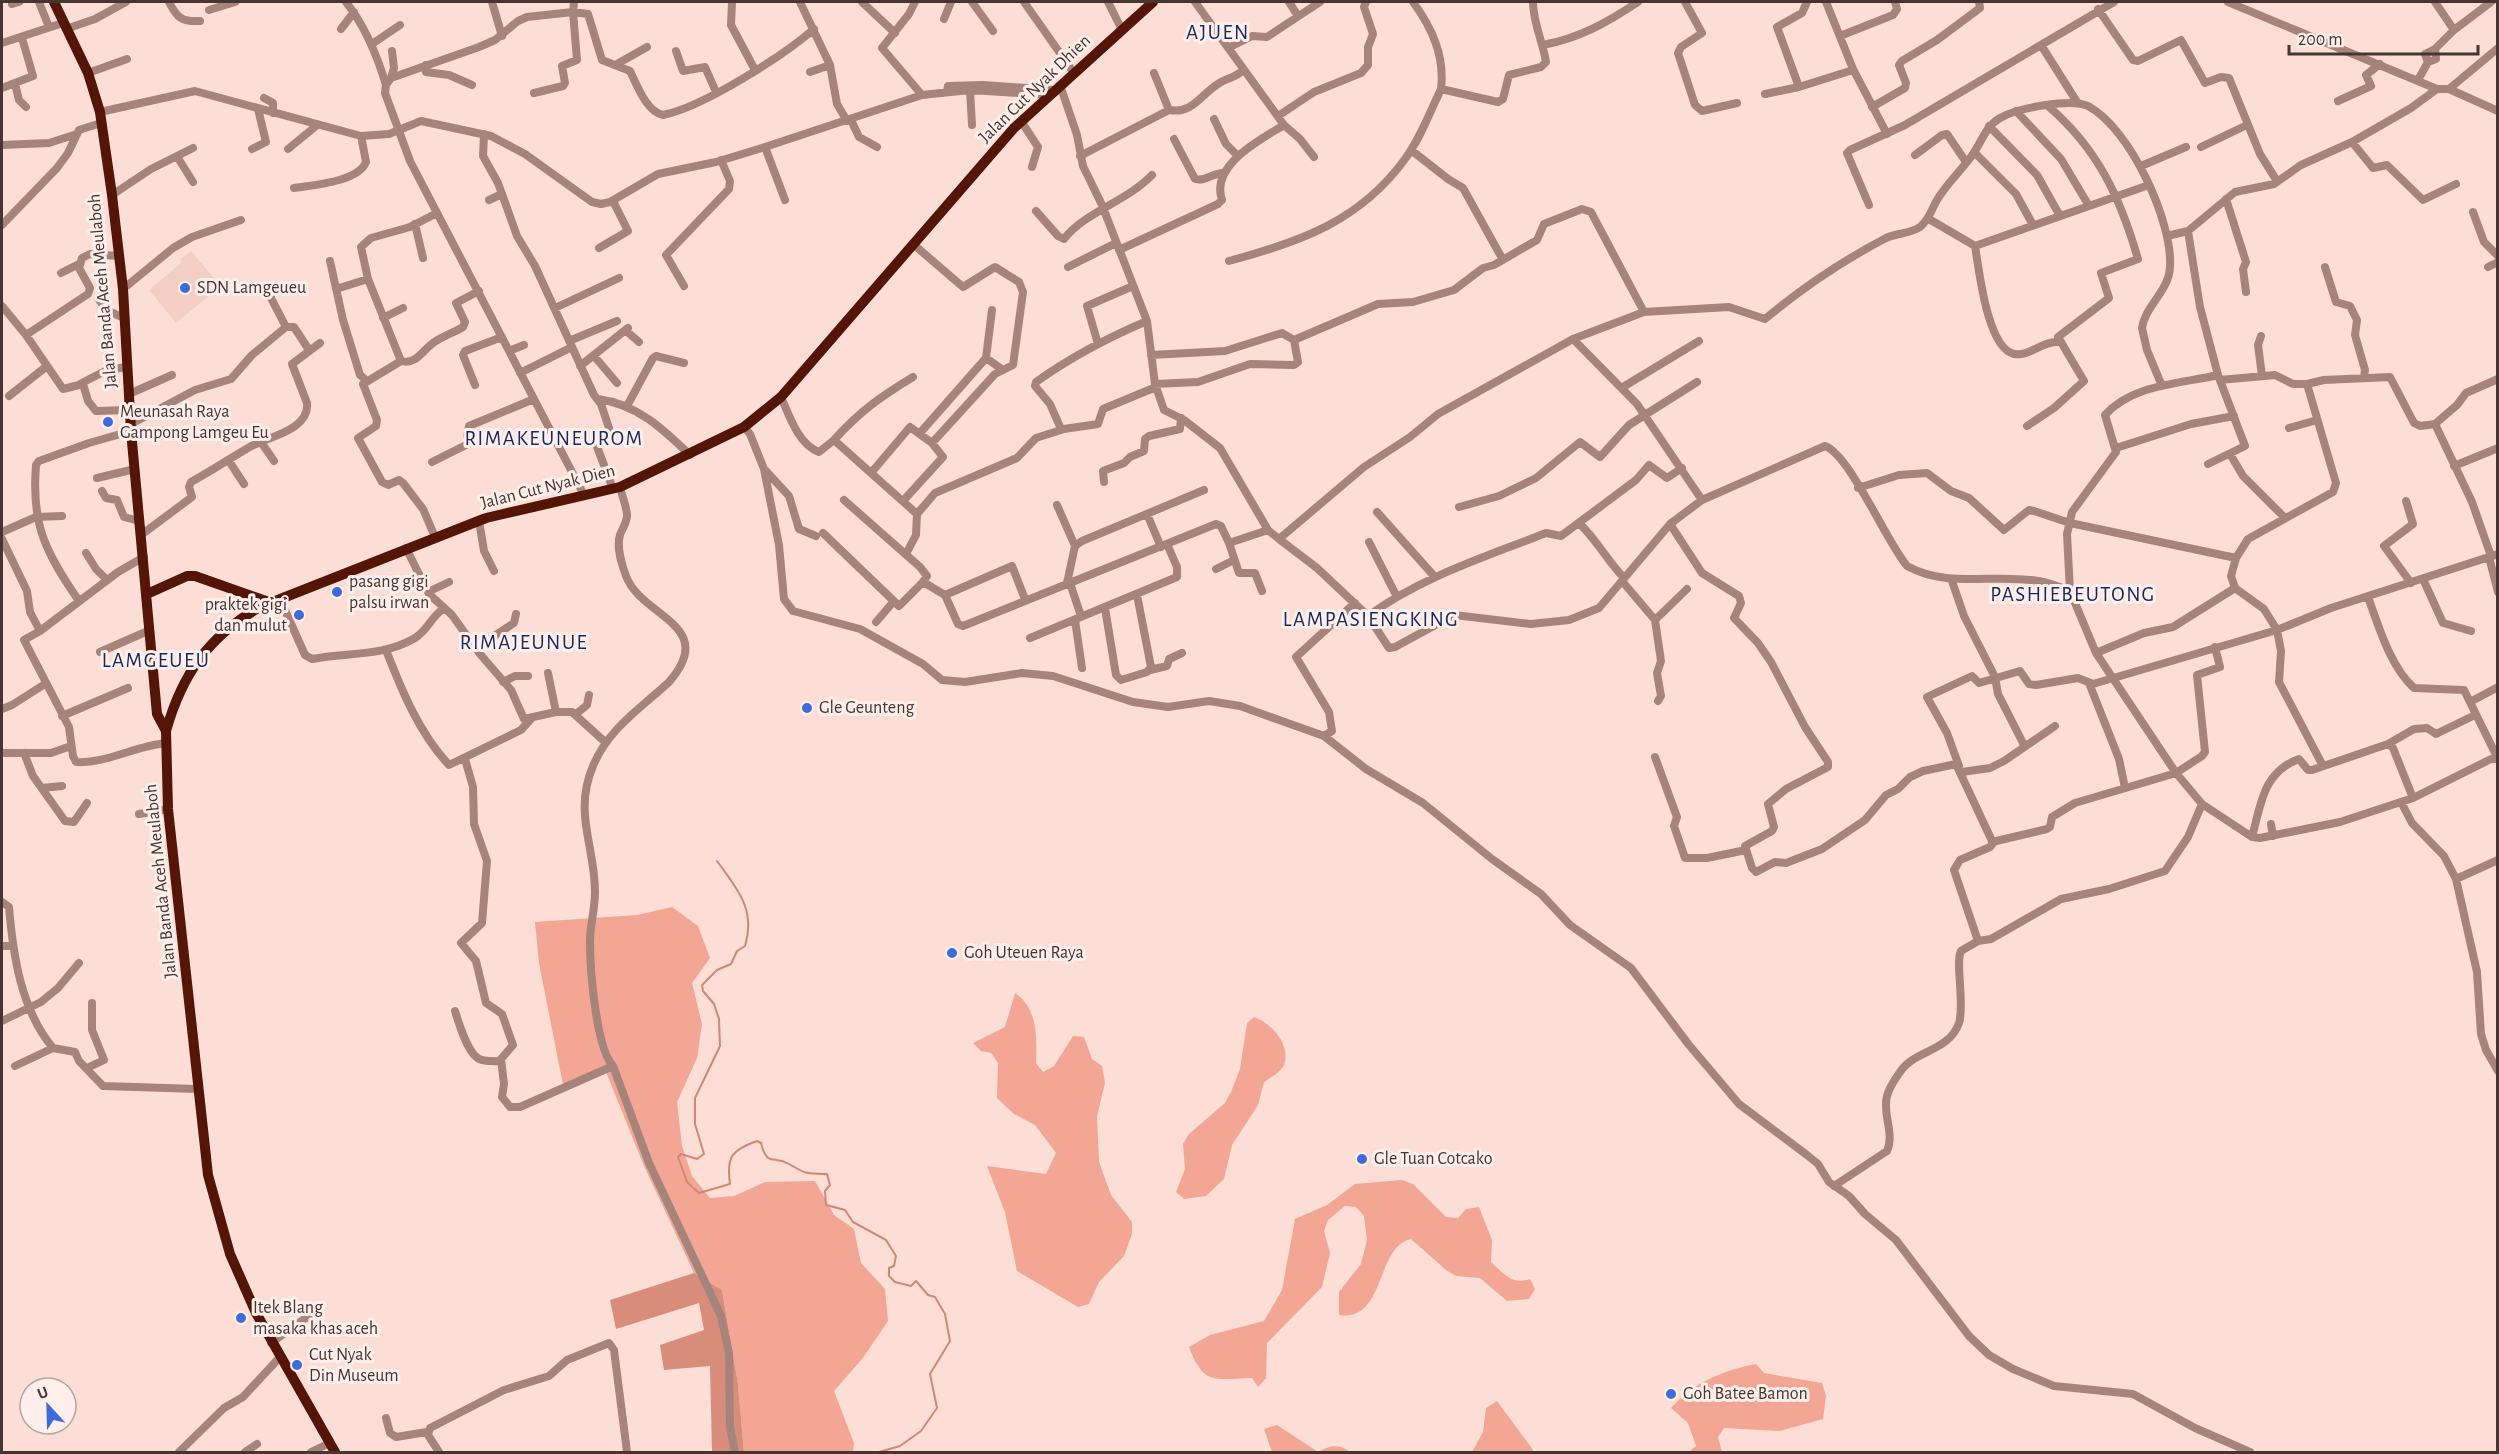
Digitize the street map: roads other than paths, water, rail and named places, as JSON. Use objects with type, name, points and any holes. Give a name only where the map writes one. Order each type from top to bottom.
[{"type":"highway","name":"Jalan Banda Aceh Meulaboh","points":[[54,2],[88,73],[101,118],[112,195],[123,289],[131,427],[157,714],[166,731],[168,809],[208,1175],[221,1226],[243,1285],[271,1343],[333,1448]]},
{"type":"highway","name":"Jalan Cut Nyak Dhien","points":[[945,205],[1022,121],[1153,2]]},
{"type":"highway","name":"Jalan Cut Nyak Dien","points":[[166,731],[173,706],[196,663],[209,645],[235,622],[269,602],[479,521],[616,488],[690,455],[744,427],[781,397],[945,205]]},
{"type":"highway","points":[[147,594],[187,576],[195,576],[269,602]]},
{"type":"street","points":[[39,2],[49,27]]},
{"type":"street","points":[[2,43],[49,27],[95,19],[126,2]]},
{"type":"street","points":[[170,2],[179,19],[186,22],[200,21]]},
{"type":"street","points":[[209,10],[235,2]]},
{"type":"street","points":[[346,2],[372,44],[386,85],[385,93],[410,161],[584,495]]},
{"type":"street","points":[[492,2],[502,36]]},
{"type":"street","points":[[534,93],[564,86],[566,83],[562,66],[578,60],[574,2]]},
{"type":"street","points":[[732,2],[731,25],[755,70]]},
{"type":"street","points":[[800,2],[830,65],[837,104],[859,137],[877,147]]},
{"type":"street","points":[[862,2],[872,14],[895,33]]},
{"type":"street","points":[[915,2],[895,33],[882,48],[922,95]]},
{"type":"street","points":[[944,19],[951,2]]},
{"type":"street","points":[[972,2],[993,31]]},
{"type":"street","points":[[1024,2],[1074,73]]},
{"type":"street","points":[[1108,2],[1122,30]]},
{"type":"street","points":[[1196,2],[1284,125],[1314,157]]},
{"type":"street","points":[[1289,2],[1298,16]]},
{"type":"street","points":[[1227,48],[1252,36],[1267,37],[1320,2]]},
{"type":"street","points":[[1278,116],[1314,92],[1361,73],[1368,64],[1368,47],[1373,34],[1364,7],[1366,2]]},
{"type":"street","points":[[1229,261],[1283,246],[1324,229],[1371,198],[1411,150],[1441,89],[1441,59],[1429,26],[1413,2]]},
{"type":"street","points":[[1441,89],[1498,102],[1503,99],[1509,75],[1541,67],[1546,62],[1543,45],[1537,33],[1533,2]]},
{"type":"street","points":[[1543,45],[1581,35],[1602,26],[1638,2]]},
{"type":"street","points":[[1685,2],[1702,33],[1681,47],[1678,53],[1695,105],[1702,111],[1737,103]]},
{"type":"street","points":[[1798,87],[1777,27],[1802,13],[1807,2]]},
{"type":"street","points":[[1826,2],[1853,70],[1887,134]]},
{"type":"street","points":[[1840,36],[1893,15],[1897,9],[1895,2]]},
{"type":"street","points":[[1872,107],[1905,88],[1906,83],[1899,64],[1902,61],[1937,40],[1980,8],[1979,2]]},
{"type":"street","points":[[1869,205],[1847,153],[1986,80],[2098,9],[2114,2]]},
{"type":"street","points":[[2228,2],[2418,80],[2433,92]]},
{"type":"street","points":[[2435,2],[2454,30]]},
{"type":"street","points":[[2418,80],[2428,62],[2425,54],[2435,49],[2488,2]]},
{"type":"street","points":[[2098,9],[2133,60],[2138,61],[2181,40],[2205,83],[2227,76],[2260,154],[2277,181]]},
{"type":"street","points":[[341,29],[354,12]]},
{"type":"street","points":[[391,78],[479,47],[502,36],[518,21],[527,17],[573,12],[588,14],[602,60],[630,71],[642,95],[658,114],[672,113],[755,70],[795,46],[814,29]]},
{"type":"street","points":[[372,44],[400,25]]},
{"type":"street","points":[[2,88],[33,76],[22,38]]},
{"type":"street","points":[[2041,45],[2077,102],[2095,111],[2118,134],[2141,166],[2149,185],[2167,236],[2169,275],[2142,328],[2146,350],[2162,386]]},
{"type":"street","points":[[617,64],[647,47]]},
{"type":"street","points":[[2449,90],[2498,48]]},
{"type":"street","points":[[386,85],[394,68],[392,51]]},
{"type":"street","points":[[676,51],[683,71],[705,67],[709,70],[716,92]]},
{"type":"street","points":[[88,73],[127,58]]},
{"type":"street","points":[[2338,101],[2371,86],[2366,75],[2380,64]]},
{"type":"street","points":[[426,65],[426,72],[449,75],[472,85]]},
{"type":"street","points":[[810,72],[830,65]]},
{"type":"street","points":[[1080,156],[1169,110],[1184,111],[1202,99],[1219,83],[1243,70]]},
{"type":"street","points":[[1765,94],[1798,87],[1853,70]]},
{"type":"street","points":[[1154,73],[1169,110]]},
{"type":"street","points":[[15,84],[19,100],[26,107]]},
{"type":"street","points":[[947,89],[983,88]]},
{"type":"street","points":[[2,223],[57,168],[68,153],[77,134],[86,126],[101,118],[195,91],[273,111],[316,126],[361,136],[421,120],[484,134],[502,140],[592,202],[601,204],[613,201],[658,174],[721,160],[765,147],[922,95],[947,89],[1054,90],[1077,135],[1080,156],[1104,210],[1147,321],[1156,386],[1164,411],[1180,418],[1220,448],[1269,530],[1317,568],[1355,603],[1368,616],[1385,644],[1392,648],[1454,615],[1531,624],[1569,620],[1605,604],[1670,524],[1702,500],[1825,446],[1838,455],[1906,566],[1920,573],[1952,580],[2039,581],[2070,591]]},
{"type":"street","points":[[970,90],[972,125]]},
{"type":"street","points":[[2167,236],[2188,231],[2242,190],[2277,181],[2301,165],[2352,142],[2433,92],[2449,90],[2498,111]]},
{"type":"street","points":[[264,98],[272,101],[273,111]]},
{"type":"street","points":[[1279,539],[1364,467],[1410,437],[1438,414],[1573,339],[1644,312],[1729,307],[1765,319],[1828,273],[1888,237],[1917,229],[1929,219],[1935,202],[1974,152],[1989,126],[2016,111],[2077,102]]},
{"type":"street","points":[[2048,106],[2071,126],[2118,196],[2138,259],[2102,273],[2109,298],[2086,318],[2062,333],[2058,342]]},
{"type":"street","points":[[252,149],[266,142],[258,109]]},
{"type":"street","points":[[2016,111],[2061,159],[2089,206]]},
{"type":"street","points":[[1214,119],[1226,144],[1238,156]]},
{"type":"street","points":[[1022,121],[1038,147],[1032,167]]},
{"type":"street","points":[[1068,267],[1218,204],[1222,200],[1219,188],[1224,173],[1238,156],[1284,125]]},
{"type":"street","points":[[2201,147],[2247,125]]},
{"type":"street","points":[[288,149],[316,126]]},
{"type":"street","points":[[1989,126],[2037,175],[2060,216]]},
{"type":"street","points":[[2,145],[49,143],[77,134]]},
{"type":"street","points":[[484,134],[483,156],[502,194],[517,236],[536,266],[580,366],[598,399],[611,434],[596,444],[628,516],[619,538],[627,579],[636,594],[679,628],[685,646],[684,658],[678,672],[605,742],[593,765],[585,792],[584,819],[595,890],[590,941],[597,1023],[606,1059],[613,1066],[649,1162],[721,1316],[727,1336],[731,1386],[730,1427],[735,1452]]},
{"type":"street","points":[[1915,155],[1942,135],[1947,134],[1966,162]]},
{"type":"street","points":[[294,188],[335,181],[360,171],[366,162],[361,136]]},
{"type":"street","points":[[1174,139],[1196,179],[1202,180],[1218,173],[1224,173]]},
{"type":"street","points":[[2352,142],[2373,168],[2387,165],[2423,200],[2456,184]]},
{"type":"street","points":[[765,147],[785,200]]},
{"type":"street","points":[[2141,166],[2186,147]]},
{"type":"street","points":[[112,195],[151,169],[178,158],[194,148]]},
{"type":"street","points":[[1411,150],[1463,188],[1503,260]]},
{"type":"street","points":[[1974,152],[2016,195],[2033,225]]},
{"type":"street","points":[[178,158],[193,182]]},
{"type":"street","points":[[684,286],[666,255],[729,189],[730,181],[721,160]]},
{"type":"street","points":[[1036,211],[1061,239],[1076,225],[1130,195],[1152,175]]},
{"type":"street","points":[[1975,246],[2149,185]]},
{"type":"street","points":[[489,200],[502,194]]},
{"type":"street","points":[[2226,200],[2246,262],[2243,269],[2246,291]]},
{"type":"street","points":[[599,248],[628,231],[613,201]]},
{"type":"street","points":[[1294,340],[1378,304],[1413,302],[1438,297],[1454,290],[1483,268],[1503,260],[1538,240],[1544,224],[1588,209],[1644,312]]},
{"type":"street","points":[[2472,212],[2484,242],[2498,256]]},
{"type":"street","points":[[436,213],[415,224],[363,243],[361,252],[368,279],[401,361],[407,363],[417,359],[432,343],[463,327],[465,322],[456,303],[479,291]]},
{"type":"street","points":[[1929,219],[1975,246],[1988,314],[2005,350],[2014,354],[2025,353],[2047,341],[2058,342],[2083,376],[2084,381],[2054,408],[2027,426]]},
{"type":"street","points":[[123,289],[183,243],[241,220]]},
{"type":"street","points":[[415,224],[423,258]]},
{"type":"street","points":[[2188,231],[2200,307],[2219,378],[2245,446],[2208,464]]},
{"type":"street","points":[[913,244],[963,286],[995,267],[1019,282],[1023,292],[1013,365],[995,374],[932,443]]},
{"type":"street","points":[[26,335],[88,294],[90,288],[79,264],[81,258],[90,254],[118,256]]},
{"type":"street","points":[[330,261],[360,375],[367,381]]},
{"type":"street","points":[[2488,267],[2498,262]]},
{"type":"street","points":[[61,273],[79,264]]},
{"type":"street","points":[[2325,267],[2336,302],[2350,306],[2356,318],[2355,335],[2365,370],[2364,376]]},
{"type":"street","points":[[555,308],[619,278]]},
{"type":"street","points":[[336,289],[368,279]]},
{"type":"street","points":[[1098,344],[1087,306],[1133,286]]},
{"type":"street","points":[[286,327],[270,295],[271,291],[279,287],[284,291],[296,287]]},
{"type":"street","points":[[98,298],[106,309],[124,318]]},
{"type":"street","points":[[2,306],[26,335],[64,389],[80,384],[107,370],[127,367]]},
{"type":"street","points":[[383,318],[403,308]]},
{"type":"street","points":[[920,433],[986,358],[992,310]]},
{"type":"street","points":[[520,373],[570,344],[617,321]]},
{"type":"street","points":[[1061,429],[1050,404],[1035,384],[1065,361],[1147,321]]},
{"type":"street","points":[[79,601],[58,572],[36,517],[34,487],[37,463],[131,427],[195,390],[231,379],[252,355],[286,327],[294,327],[309,350]]},
{"type":"street","points":[[580,366],[626,329],[639,342]]},
{"type":"street","points":[[906,554],[917,533],[917,514],[935,493],[1017,458],[1036,438],[1061,429],[1098,424],[1103,410],[1156,386],[1198,382],[1250,364],[1294,365],[1298,362],[1294,340],[1282,333],[1224,351],[1151,355]]},
{"type":"street","points":[[2261,336],[2258,345],[2262,376]]},
{"type":"street","points":[[475,385],[463,355],[473,348],[502,338]]},
{"type":"street","points":[[1573,339],[1623,387],[1682,468],[1702,500]]},
{"type":"street","points":[[1623,387],[1699,341]]},
{"type":"street","points":[[141,535],[192,497],[189,487],[191,482],[296,425],[308,408],[292,364],[320,343]]},
{"type":"street","points":[[509,351],[524,345]]},
{"type":"street","points":[[594,356],[617,383]]},
{"type":"street","points":[[627,406],[653,358],[656,356],[684,363]]},
{"type":"street","points":[[986,358],[1002,370]]},
{"type":"street","points":[[401,361],[367,381],[363,388],[374,408],[376,426],[358,438],[385,485],[399,480],[403,483],[423,509],[435,537]]},
{"type":"street","points":[[9,396],[47,366]]},
{"type":"street","points":[[129,394],[172,375]]},
{"type":"street","points":[[2368,597],[2390,653],[2408,682],[2414,688],[2461,689],[2470,702],[2498,759],[2491,759],[2413,798],[2340,822],[2273,836],[2252,837],[2202,804],[2176,773],[2096,653],[2070,591],[2069,528],[2072,512],[2115,455],[2116,448],[2105,415],[2126,398],[2162,386],[2219,378],[2262,376],[2277,376],[2293,384],[2307,384],[2364,376],[2390,377],[2414,423],[2420,426],[2436,425],[2466,393],[2498,379]]},
{"type":"street","points":[[781,397],[801,437],[809,447],[819,452],[834,441],[858,413],[885,392],[913,377]]},
{"type":"street","points":[[1459,507],[1499,496],[1527,483],[1577,443],[1582,443],[1600,457],[1629,424],[1697,381]]},
{"type":"street","points":[[965,382],[976,393]]},
{"type":"street","points":[[80,384],[84,385],[90,406],[96,411],[130,410]]},
{"type":"street","points":[[2307,384],[2336,488],[2248,539],[2236,558],[2231,576],[2235,588],[2264,609],[2277,630],[2281,651],[2279,682],[2323,766]]},
{"type":"street","points":[[432,462],[470,443],[466,436],[469,426],[534,399]]},
{"type":"street","points":[[598,399],[627,406],[657,424],[690,455]]},
{"type":"street","points":[[944,407],[954,417]]},
{"type":"street","points":[[2116,448],[2191,424],[2234,416]]},
{"type":"street","points":[[1104,482],[1103,471],[1124,463],[1130,457],[1144,451],[1146,437],[1180,429],[1180,418]]},
{"type":"street","points":[[2289,428],[2317,420]]},
{"type":"street","points":[[2436,425],[2472,502],[2492,556],[2498,592]]},
{"type":"street","points":[[744,427],[750,434],[764,469],[779,545],[784,598],[794,611],[860,629],[923,664],[942,680],[965,682],[1022,673],[1053,676],[1133,702],[1168,707],[1209,701],[1240,706],[1324,736],[1366,769],[1423,803],[1492,859],[1541,894],[1570,925],[1631,968],[1689,1045],[1739,1104],[1812,1160],[1834,1186],[1849,1196],[1865,1214],[1896,1240],[1957,1321],[1989,1355],[2013,1369],[2054,1386],[2133,1394],[2195,1428],[2250,1452]]},
{"type":"street","points":[[871,472],[910,427],[932,443],[943,457],[903,501]]},
{"type":"street","points":[[834,441],[917,514]]},
{"type":"street","points":[[261,442],[274,461]]},
{"type":"street","points":[[2454,466],[2498,448]]},
{"type":"street","points":[[2230,454],[2243,476],[2284,517]]},
{"type":"street","points":[[229,461],[244,484]]},
{"type":"street","points":[[1368,616],[1396,595],[1434,576],[1546,533],[1561,536],[1636,480],[1649,465],[1667,478],[1682,468]]},
{"type":"street","points":[[98,478],[135,469]]},
{"type":"street","points":[[764,469],[789,496],[799,529],[820,535],[900,606],[927,576],[906,554],[844,500]]},
{"type":"street","points":[[1856,484],[1899,475],[1927,473],[1951,490],[1969,498],[2001,529],[2009,528],[2029,510],[2069,528],[2236,558]]},
{"type":"street","points":[[1075,546],[1204,490]]},
{"type":"street","points":[[102,491],[106,498],[117,500],[124,517],[139,521]]},
{"type":"street","points":[[2406,501],[2413,524],[2384,546],[2411,583]]},
{"type":"street","points":[[1057,505],[1075,546],[1068,583],[1078,618],[1082,668]]},
{"type":"street","points":[[1377,512],[1434,576]]},
{"type":"street","points":[[1030,638],[1177,577],[1177,567],[1147,514]]},
{"type":"street","points":[[2,532],[36,517],[62,516]]},
{"type":"street","points":[[479,521],[484,551],[494,570]]},
{"type":"street","points":[[1579,523],[1591,534],[1604,556],[1655,620],[1661,661],[1657,673],[1661,696],[1658,701]]},
{"type":"street","points":[[923,582],[945,595],[960,626],[1216,524],[1221,526],[1241,574],[1255,573],[1262,591]]},
{"type":"street","points":[[1670,524],[1702,573],[1738,596],[1741,603],[1734,618],[1771,662],[1805,727],[1828,762],[1827,767],[1786,789],[1768,804],[1773,831],[1748,843],[1746,850],[1752,868],[1756,872],[1775,862],[1786,863],[1822,849],[1865,820],[1886,795],[1911,777],[1949,765],[1961,769],[1990,768],[2055,726]]},
{"type":"street","points":[[1229,543],[1269,530]]},
{"type":"street","points":[[2,539],[27,591],[30,612],[40,631]]},
{"type":"street","points":[[1369,542],[1396,595]]},
{"type":"street","points":[[406,549],[428,592],[443,609],[452,615],[511,690],[522,716],[531,719]]},
{"type":"street","points":[[86,553],[96,569],[107,580]]},
{"type":"street","points":[[1978,941],[1954,870],[1960,860],[1990,848],[1992,842],[1947,733],[1927,697],[1972,676],[1979,683],[2020,671],[2029,684],[2036,686],[2078,678],[2089,683],[2277,630],[2328,609],[2492,556]]},
{"type":"street","points":[[144,557],[107,580],[40,631],[24,640],[70,731],[75,760],[79,762],[115,756],[142,746],[166,743]]},
{"type":"street","points":[[1216,569],[1234,560]]},
{"type":"street","points":[[945,595],[1012,566],[1025,599]]},
{"type":"street","points":[[2423,579],[2443,623],[2471,631]]},
{"type":"street","points":[[1952,580],[1964,616],[1995,677],[1998,694],[2024,745]]},
{"type":"street","points":[[428,592],[449,582]]},
{"type":"street","points":[[1655,620],[1687,588]]},
{"type":"street","points":[[2096,653],[2144,633],[2173,627],[2235,588]]},
{"type":"street","points":[[1137,595],[1150,670]]},
{"type":"street","points":[[280,599],[307,658],[386,650],[417,637],[443,609]]},
{"type":"street","points":[[876,622],[894,601]]},
{"type":"street","points":[[1324,736],[1332,731],[1331,717],[1296,657],[1355,603]]},
{"type":"street","points":[[1105,608],[1119,678],[1167,666],[1169,659],[1182,653]]},
{"type":"street","points":[[476,648],[514,622],[516,614]]},
{"type":"street","points":[[100,652],[150,630]]},
{"type":"street","points":[[1992,842],[2047,829],[2050,827],[2052,817],[2060,810],[2075,803],[2176,773],[2205,752],[2198,675],[2220,667],[2215,647]]},
{"type":"street","points":[[386,650],[400,687],[428,740],[449,765],[520,730],[531,719],[556,712],[567,711],[576,714],[605,742]]},
{"type":"street","points":[[548,673],[556,712]]},
{"type":"street","points":[[503,682],[515,676],[528,676]]},
{"type":"street","points":[[2089,683],[2119,759],[2125,788]]},
{"type":"street","points":[[2,709],[45,684]]},
{"type":"street","points":[[2470,702],[2498,687]]},
{"type":"street","points":[[62,716],[128,688]]},
{"type":"street","points":[[576,714],[589,702],[589,695]]},
{"type":"street","points":[[2252,837],[2262,800],[2274,773],[2299,759],[2308,770],[2388,744],[2414,729],[2427,728],[2436,734],[2475,715]]},
{"type":"street","points":[[2388,744],[2393,748],[2413,798]]},
{"type":"street","points":[[2,753],[51,753],[71,746]]},
{"type":"street","points":[[24,753],[42,788],[68,823],[74,822],[87,803]]},
{"type":"street","points":[[1655,757],[1677,817],[1674,826],[1680,850],[1685,858],[1707,858],[1746,850]]},
{"type":"street","points":[[465,759],[473,787],[474,824],[486,856],[486,871],[482,923],[461,943],[476,961],[486,1003],[505,1017],[513,1045],[501,1062],[504,1084],[502,1097],[507,1104],[514,1107],[613,1066]]},
{"type":"street","points":[[42,788],[62,786]]},
{"type":"street","points":[[2401,802],[2412,823],[2444,856],[2456,879],[2477,972],[2481,1034],[2486,1050],[2498,1071]]},
{"type":"street","points":[[1834,1186],[1887,1151],[1890,1142],[1887,1095],[1904,1067],[1940,1047],[1954,1033],[1960,1018],[1962,986],[1959,954],[1978,941],[1991,939],[2061,898],[2109,889],[2165,871],[2188,837],[2202,804]]},
{"type":"street","points":[[139,814],[168,809]]},
{"type":"street","points":[[2271,824],[2273,836]]},
{"type":"street","points":[[2456,879],[2498,860]]},
{"type":"street","points":[[2,902],[9,907],[13,946],[31,1009],[53,1048]]},
{"type":"street","points":[[2,946],[13,946]]},
{"type":"street","points":[[2,1021],[31,1009],[58,988],[79,963]]},
{"type":"street","points":[[87,1068],[104,1060],[92,1030],[92,1003]]},
{"type":"street","points":[[455,1011],[465,1041],[477,1057],[481,1060],[501,1062]]},
{"type":"street","points":[[15,1066],[53,1048],[74,1050],[103,1086],[197,1089]]},
{"type":"street","points":[[271,1343],[310,1315]]},
{"type":"street","points":[[386,1418],[390,1433],[396,1437],[427,1432],[504,1389],[549,1376],[567,1360],[609,1343],[615,1350],[627,1452]]},
{"type":"street","points":[[186,1450],[224,1408],[243,1397],[280,1357]]},
{"type":"street","points":[[427,1432],[439,1452]]},
{"type":"street","points":[[245,1452],[257,1444]]},
{"type":"street","points":[[312,1452],[333,1448]]},
{"type":"waterway","points":[[717,861],[743,901],[747,911],[748,933],[745,946],[737,951],[731,964],[717,970],[702,985],[703,991],[714,1004],[719,1019],[720,1046],[695,1098],[695,1124],[704,1154],[697,1159],[681,1154],[678,1157],[687,1182],[699,1193],[730,1184],[729,1167],[733,1155],[736,1151],[757,1141],[761,1143],[768,1158],[783,1161],[807,1173],[827,1174],[830,1185],[825,1191],[826,1205],[845,1210],[853,1222],[886,1240],[896,1256],[894,1266],[889,1268],[889,1276],[895,1282],[911,1286],[916,1281],[928,1295],[935,1297],[945,1314],[950,1341],[930,1374],[937,1408],[921,1431],[900,1446],[879,1452]]},
{"type":"place","name":"SDN Lamgeueu","points":[[185,288]]},
{"type":"place","name":"Meunasah Raya Gampong Lamgeu Eu","points":[[108,422]]},
{"type":"place","name":"pasang gigi palsu irwan","points":[[337,592]]},
{"type":"place","name":"praktek gigi dan mulut","points":[[299,615]]},
{"type":"place","name":"Gle Geunteng","points":[[807,708]]},
{"type":"place","name":"Goh Uteuen Raya","points":[[952,953]]},
{"type":"place","name":"Gle Tuan Cotcako","points":[[1362,1159]]},
{"type":"place","name":"Itek Blang masaka khas aceh","points":[[241,1318]]},
{"type":"place","name":"Cut Nyak Din Museum","points":[[297,1365]]},
{"type":"place","name":"Goh Batee Bamon","points":[[1671,1394]]},
{"type":"district","name":"AJUEN","points":[[1218,32]]},
{"type":"district","name":"RIMAKEUNEUROM","points":[[554,438]]},
{"type":"district","name":"PASHIEBEUTONG","points":[[2073,594]]},
{"type":"district","name":"LAMPASIENGKING","points":[[1371,619]]},
{"type":"district","name":"RIMAJEUNUE","points":[[524,642]]},
{"type":"district","name":"LAMGEUEU","points":[[156,660]]}]
